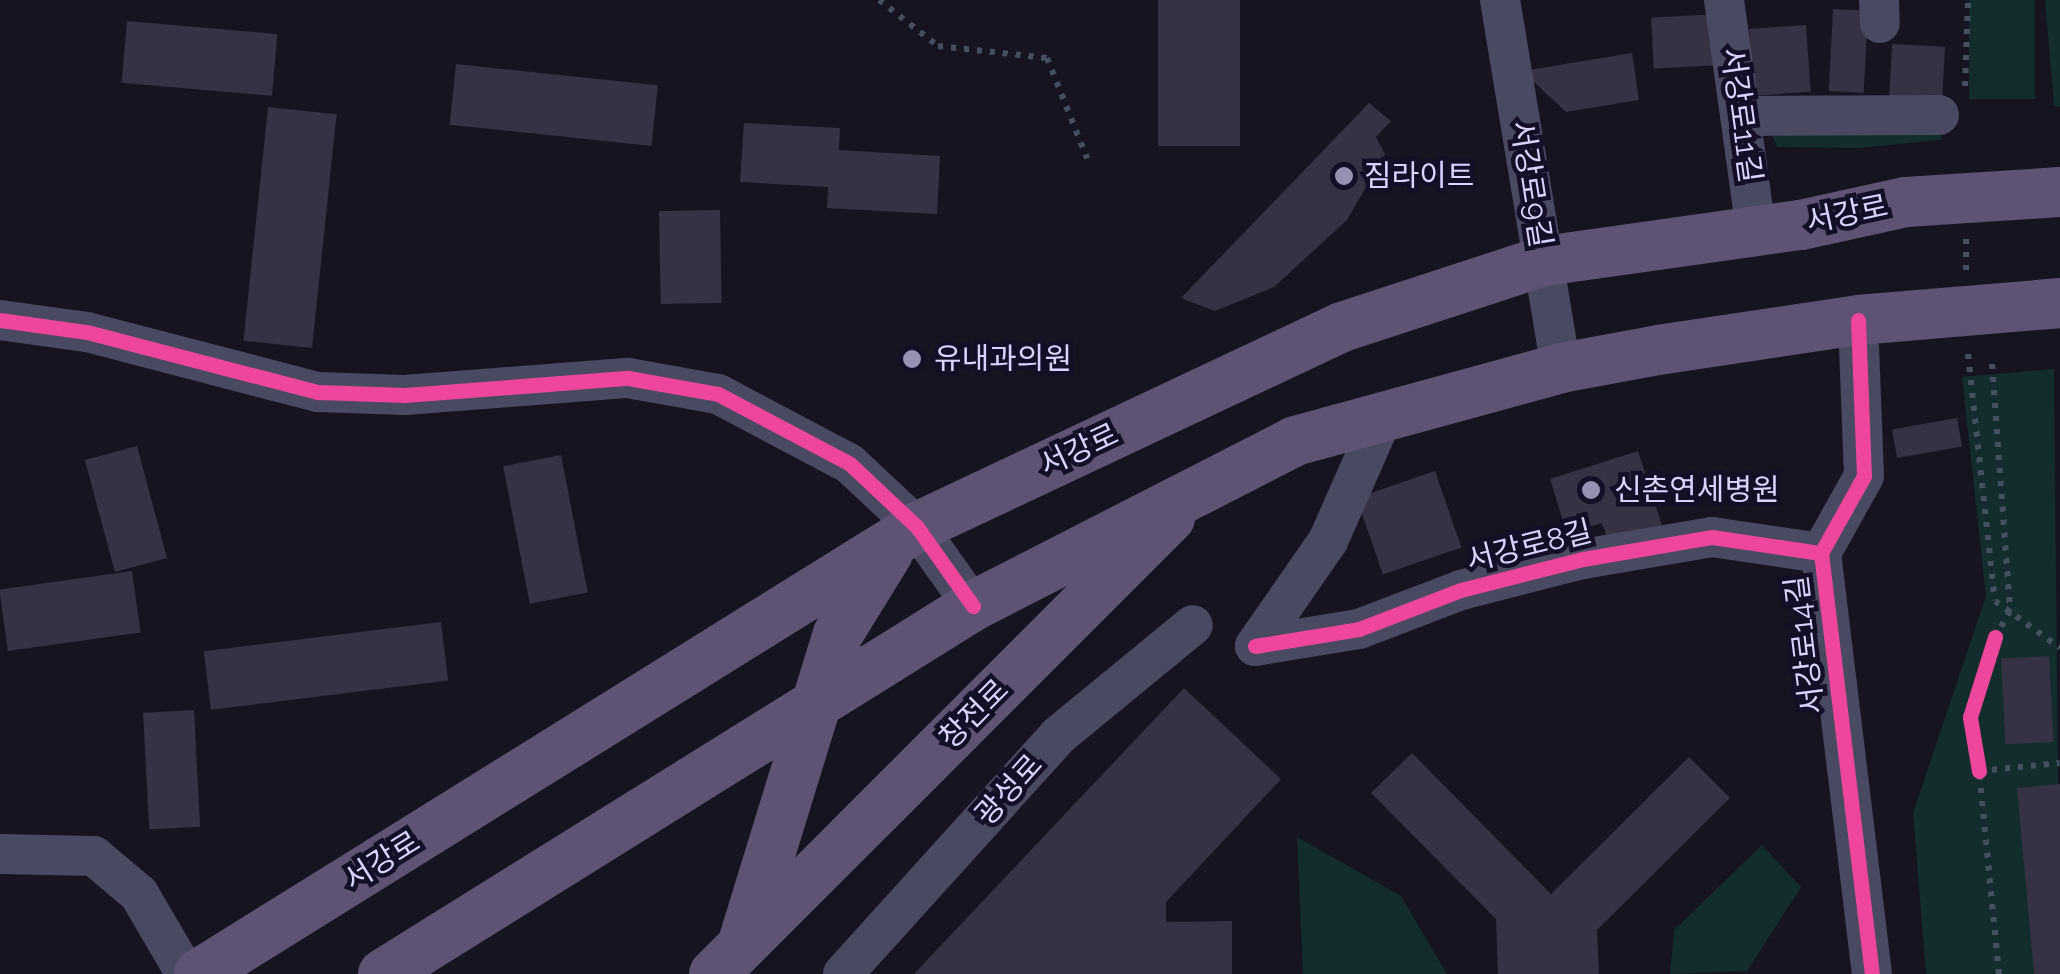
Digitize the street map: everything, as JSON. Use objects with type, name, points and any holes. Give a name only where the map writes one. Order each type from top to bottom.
[{"type":"main road","name":"서강로","points":[[199,974],[905,535],[1342,327],[1544,261],[1756,231],[1906,202],[2060,192]]},
{"type":"main road","points":[[383,974],[973,606],[1205,483],[1295,441],[1561,368],[1858,320],[2060,304]]},
{"type":"main road","name":"창전로","points":[[728,959],[1205,483]]},
{"type":"main road","name":"창전로","points":[[728,959],[818,704],[838,634],[905,535]]},
{"type":"street","name":"서강로9길","points":[[1500,0],[1561,368]]},
{"type":"street","name":"서강로11길","points":[[1724,0],[1744,116],[1756,231]]},
{"type":"street","points":[[1744,116],[1881,97],[1939,115]]},
{"type":"street","points":[[0,320],[87,332],[318,392],[404,394],[628,378],[718,394],[850,464],[905,535],[973,606]]},
{"type":"street","name":"서강로14길","points":[[1858,320],[1864,476],[1822,553],[1872,974]]},
{"type":"street","name":"서강로8길","points":[[1384,414],[1328,540],[1254,646],[1359,628],[1460,590],[1675,543],[1712,537],[1822,553]]},
{"type":"street","name":"광성로","points":[[844,974],[1059,734],[1192,625]]},
{"type":"street","points":[[0,854],[94,856],[138,894],[186,974]]},
{"type":"path","points":[[879,0],[938,46],[1047,58],[1087,158]]},
{"type":"path","points":[[1964,9],[1968,0]]},
{"type":"path","points":[[1992,364],[2010,611],[1992,643]]},
{"type":"path","points":[[1996,600],[2060,648]]},
{"type":"path","points":[[1976,753],[1999,974]]},
{"type":"path","points":[[1978,771],[2060,763]]},
{"type":"green space","points":[[1969,0],[2035,0],[2035,99],[1969,99]]},
{"type":"green space","points":[[2045,0],[2060,0],[2060,107],[2054,106]]},
{"type":"green space","points":[[1942,123],[1941,140],[1857,148],[1777,147],[1768,125]]},
{"type":"green space","points":[[2054,369],[2060,974],[1926,974],[1913,813],[1986,596],[1962,377]]},
{"type":"green space","points":[[1297,837],[1401,896],[1447,974],[1303,974]]},
{"type":"green space","points":[[1762,845],[1801,887],[1747,971],[1670,974],[1674,930]]},
{"type":"building","points":[[1158,0],[1240,0],[1240,146],[1158,146]]},
{"type":"building","points":[[1833,9],[1868,11],[1864,93],[1829,91]]},
{"type":"building","points":[[1720,14],[1723,65],[1654,69],[1651,18]]},
{"type":"building","points":[[127,21],[277,34],[272,96],[122,83]]},
{"type":"building","points":[[1806,25],[1811,92],[1754,96],[1749,29]]},
{"type":"building","points":[[1892,44],[1945,47],[1942,101],[1889,98]]},
{"type":"building","points":[[1632,53],[1639,100],[1566,112],[1522,71]]},
{"type":"building","points":[[456,64],[658,85],[652,146],[450,125]]},
{"type":"building","points":[[1369,103],[1391,121],[1376,137],[1385,154],[1347,220],[1274,287],[1215,311],[1181,298]]},
{"type":"building","points":[[268,107],[337,114],[312,348],[243,341]]},
{"type":"building","points":[[744,123],[840,128],[839,150],[940,156],[937,214],[827,208],[828,187],[740,182]]},
{"type":"building","points":[[720,210],[722,303],[661,304],[659,211]]},
{"type":"building","points":[[1957,418],[1962,447],[1897,458],[1892,429]]},
{"type":"building","points":[[137,446],[167,558],[115,572],[85,460]]},
{"type":"building","points":[[1638,451],[1663,529],[1610,546],[1602,523],[1567,534],[1550,479]]},
{"type":"building","points":[[561,455],[588,592],[530,604],[503,466]]},
{"type":"building","points":[[1435,471],[1461,548],[1383,575],[1357,498]]},
{"type":"building","points":[[132,571],[141,632],[8,651],[0,590]]},
{"type":"building","points":[[441,622],[448,681],[211,710],[204,651]]},
{"type":"building","points":[[2049,656],[2054,742],[2006,744],[2001,659]]},
{"type":"building","points":[[1184,688],[1281,779],[1166,902],[1166,922],[1232,921],[1232,974],[914,974]]},
{"type":"building","points":[[194,710],[200,827],[149,830],[143,713]]},
{"type":"building","points":[[1412,753],[1551,894],[1689,757],[1730,798],[1597,930],[1599,974],[1498,974],[1496,919],[1371,793]]},
{"type":"building","points":[[2060,784],[2060,974],[2034,974],[2017,788]]},
{"type":"cycle path","points":[[0,320],[87,332],[318,392],[405,395],[628,378],[718,394],[850,464],[917,527],[973,606]]},
{"type":"cycle path","points":[[1858,320],[1864,476],[1821,553],[1872,974]]},
{"type":"cycle path","points":[[1255,646],[1359,629],[1461,590],[1583,559],[1712,537],[1821,553]]},
{"type":"cycle path","points":[[1979,771],[1970,717],[1995,637]]},
{"type":"place","name":"짐라이트","points":[[1344,176]]},
{"type":"place","name":"유내과의원","points":[[912,359]]},
{"type":"place","name":"신촌연세병원","points":[[1591,490]]}]
